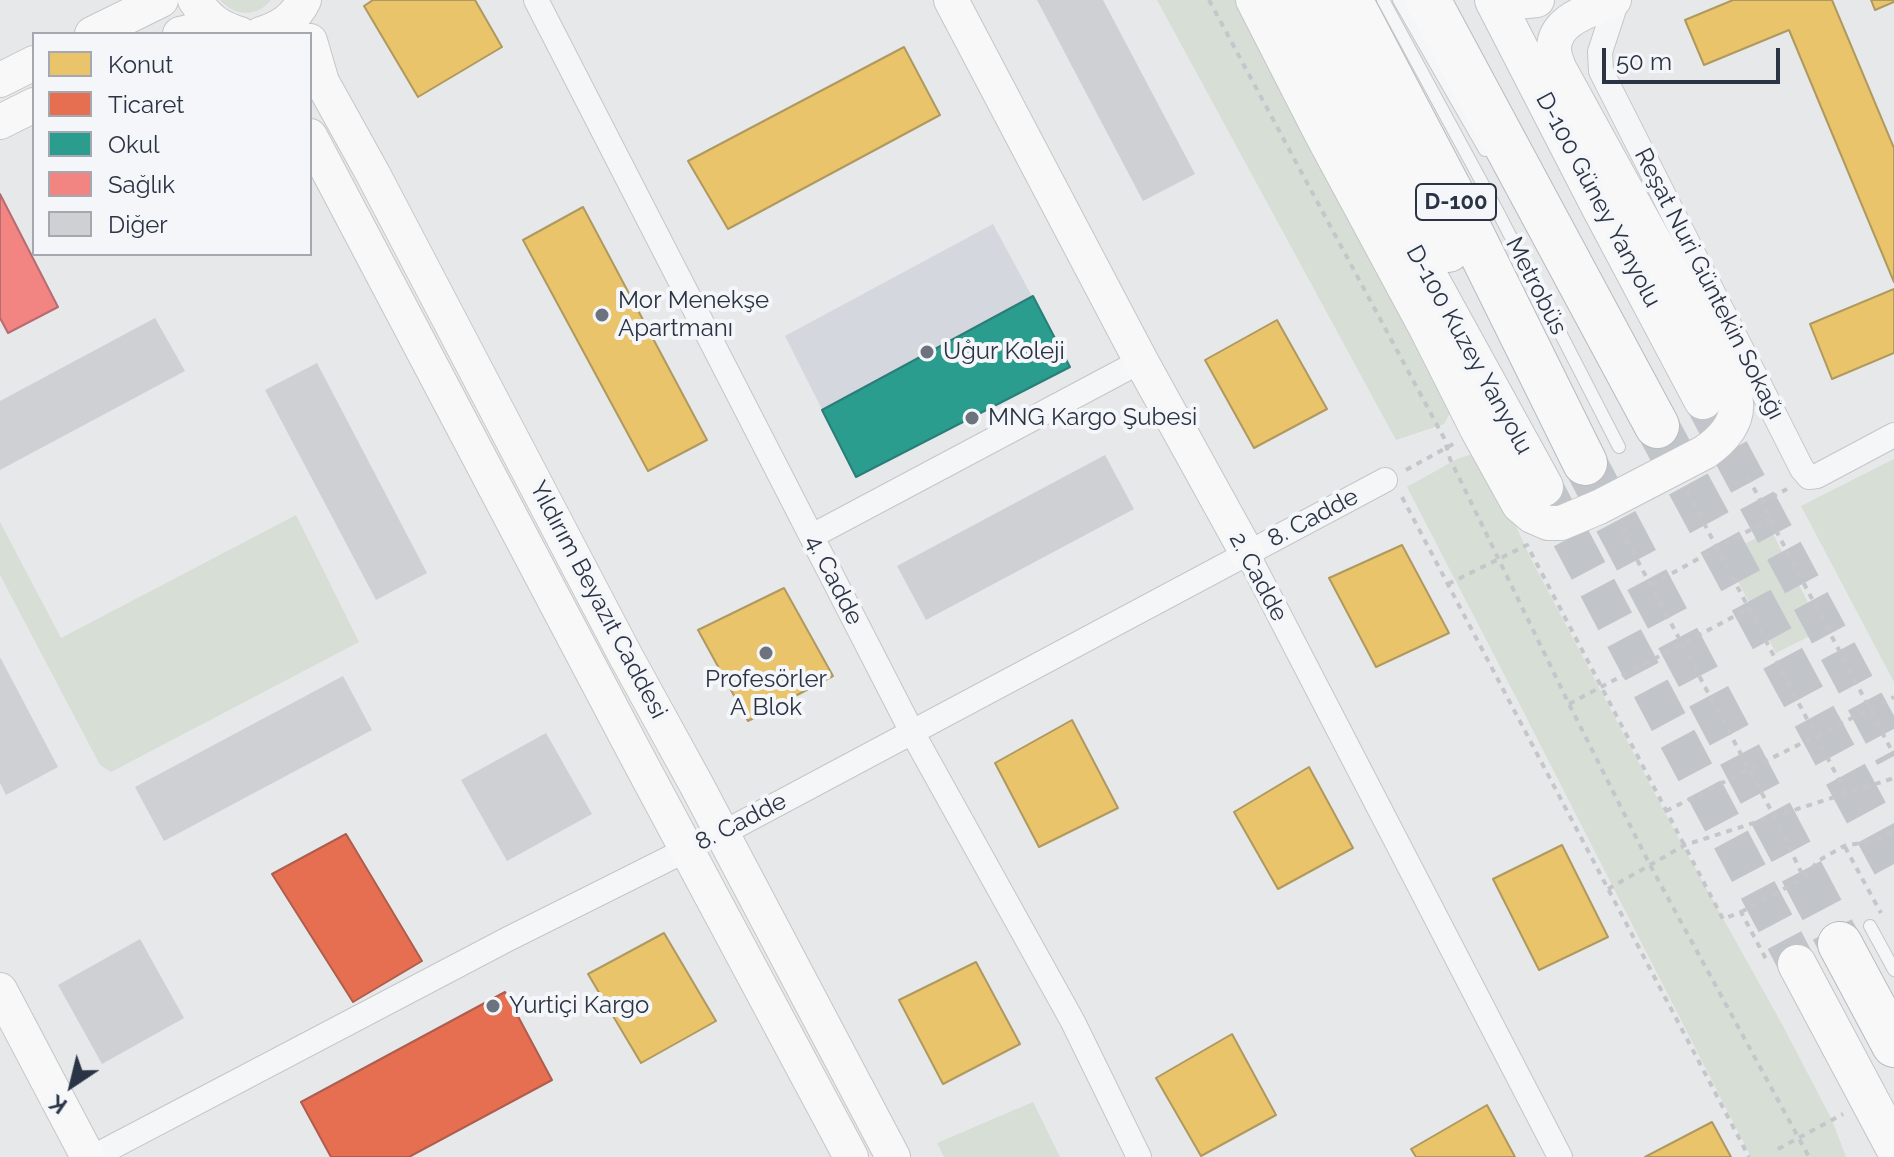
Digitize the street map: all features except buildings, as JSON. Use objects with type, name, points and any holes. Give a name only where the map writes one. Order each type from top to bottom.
[{"type":"highway","points":[[1308,0],[1491,328],[1514,362],[1556,406]]},
{"type":"highway","name":"D-100","points":[[1350,0],[1461,211],[1556,406],[1602,455]]},
{"type":"highway","name":"D-100","points":[[1428,0],[1565,254],[1652,429]]},
{"type":"highway","points":[[1462,0],[1553,182],[1563,217],[1565,254]]},
{"type":"highway","points":[[1855,935],[1894,1045]]},
{"type":"main road","points":[[96,32],[161,0]]},
{"type":"main road","points":[[195,0],[207,17],[232,31]]},
{"type":"main road","points":[[268,32],[289,20],[305,0]]},
{"type":"main road","points":[[305,0],[308,32]]},
{"type":"main road","name":"2. Cadde","points":[[951,0],[1141,361],[1247,553]]},
{"type":"main road","points":[[1253,0],[1519,505],[1532,516],[1548,523],[1576,518],[1705,452],[1721,441],[1731,426],[1736,410],[1736,398],[1726,372],[1559,68],[1553,50],[1556,36],[1567,22],[1609,3]]},
{"type":"main road","name":"D-100 Kuzey Yanyolu","points":[[1283,0],[1396,218],[1544,487]]},
{"type":"main road","name":"D-100 Güney Yanyolu","points":[[1494,0],[1703,400]]},
{"type":"main road","points":[[1514,0],[1537,0]]},
{"type":"main road","points":[[188,32],[205,28],[232,31]]},
{"type":"main road","name":"Yıldırım Beyazıt Caddesi","points":[[312,48],[322,82],[893,1157]]},
{"type":"main road","points":[[0,80],[32,64]]},
{"type":"main road","points":[[0,122],[32,106]]},
{"type":"main road","name":"Yıldırım Beyazıt Caddesi","points":[[312,140],[851,1157]]},
{"type":"main road","name":"8. Cadde","points":[[686,850],[723,833]]},
{"type":"main road","points":[[1797,964],[1894,1146]]},
{"type":"main road","points":[[0,990],[91,1157]]},
{"type":"street","name":"4. Cadde","points":[[536,0],[912,732],[1073,1022],[1139,1157]]},
{"type":"street","name":"Reşat Nuri Güntekin Sokağı","points":[[1609,3],[1600,52],[1601,71],[1802,469],[1809,477]]},
{"type":"street","points":[[812,536],[1141,361]]},
{"type":"street","points":[[1809,477],[1817,476],[1894,435]]},
{"type":"street","name":"8. Cadde","points":[[723,833],[1388,478]]},
{"type":"street","name":"2. Cadde","points":[[1247,553],[1560,1157]]},
{"type":"street","name":"8. Cadde","points":[[91,1157],[686,850]]},
{"type":"lane","name":"Metrobüs","points":[[1383,0],[1499,214],[1602,455]]},
{"type":"lane","points":[[1399,0],[1493,165]]},
{"type":"lane","points":[[1611,368],[1652,429]]},
{"type":"lane","points":[[1855,935],[1894,970]]},
{"type":"path","points":[[1209,0],[1444,438],[1450,459],[1650,865],[1809,1157]]},
{"type":"path","points":[[1478,431],[1388,478],[1448,584],[1749,1157]]},
{"type":"path","points":[[1748,477],[1894,755]]},
{"type":"path","points":[[1761,503],[1809,477]]},
{"type":"path","points":[[1619,497],[1626,539],[1804,878]]},
{"type":"path","points":[[1693,505],[1846,793]]},
{"type":"path","points":[[1651,585],[1770,519]]},
{"type":"path","points":[[1448,584],[1527,545],[1666,811],[1894,697]]},
{"type":"path","points":[[1569,704],[1748,609]]},
{"type":"path","points":[[1608,889],[1685,845],[1894,778]]},
{"type":"path","points":[[1741,912],[1804,878],[1818,861],[1844,846],[1877,840],[1894,832]]},
{"type":"path","points":[[1844,846],[1884,918]]},
{"type":"path","points":[[1778,1149],[1847,1111]]},
{"type":"shaded area","points":[[220,0],[271,0],[259,10],[246,13],[232,9]]},
{"type":"shaded area","points":[[1157,0],[1241,0],[1452,409],[1444,424],[1396,440]]},
{"type":"shaded area","name":"Uğur Koleji","points":[[993,224],[1070,367],[856,477],[785,336]]},
{"type":"shaded area","points":[[1469,455],[1482,457],[1530,557],[1832,1120],[1846,1157],[1751,1157],[1407,487]]},
{"type":"shaded area","points":[[1894,459],[1894,682],[1801,506]]},
{"type":"shaded area","points":[[296,515],[359,642],[111,772],[100,765],[0,575],[0,522],[61,638]]},
{"type":"shaded area","points":[[1771,530],[1822,630],[1776,653],[1724,555]]},
{"type":"shaded area","points":[[1033,1102],[1060,1157],[944,1157],[937,1143]]},
{"type":"tunnel","points":[[1703,400],[1894,756]]},
{"type":"tunnel","points":[[1657,426],[1894,864]]},
{"type":"tunnel","points":[[1585,463],[1840,944]]},
{"type":"tunnel","points":[[1544,487],[1797,964]]},
{"type":"place","name":"Mor Menekşe Apartmanı","points":[[602,315]]},
{"type":"place","name":"Uğur Koleji","points":[[927,352]]},
{"type":"place","name":"MNG Kargo Şubesi","points":[[972,418]]},
{"type":"place","name":"Profesörler A Blok","points":[[766,653]]},
{"type":"place","name":"Yurtiçi Kargo","points":[[493,1006]]}]
